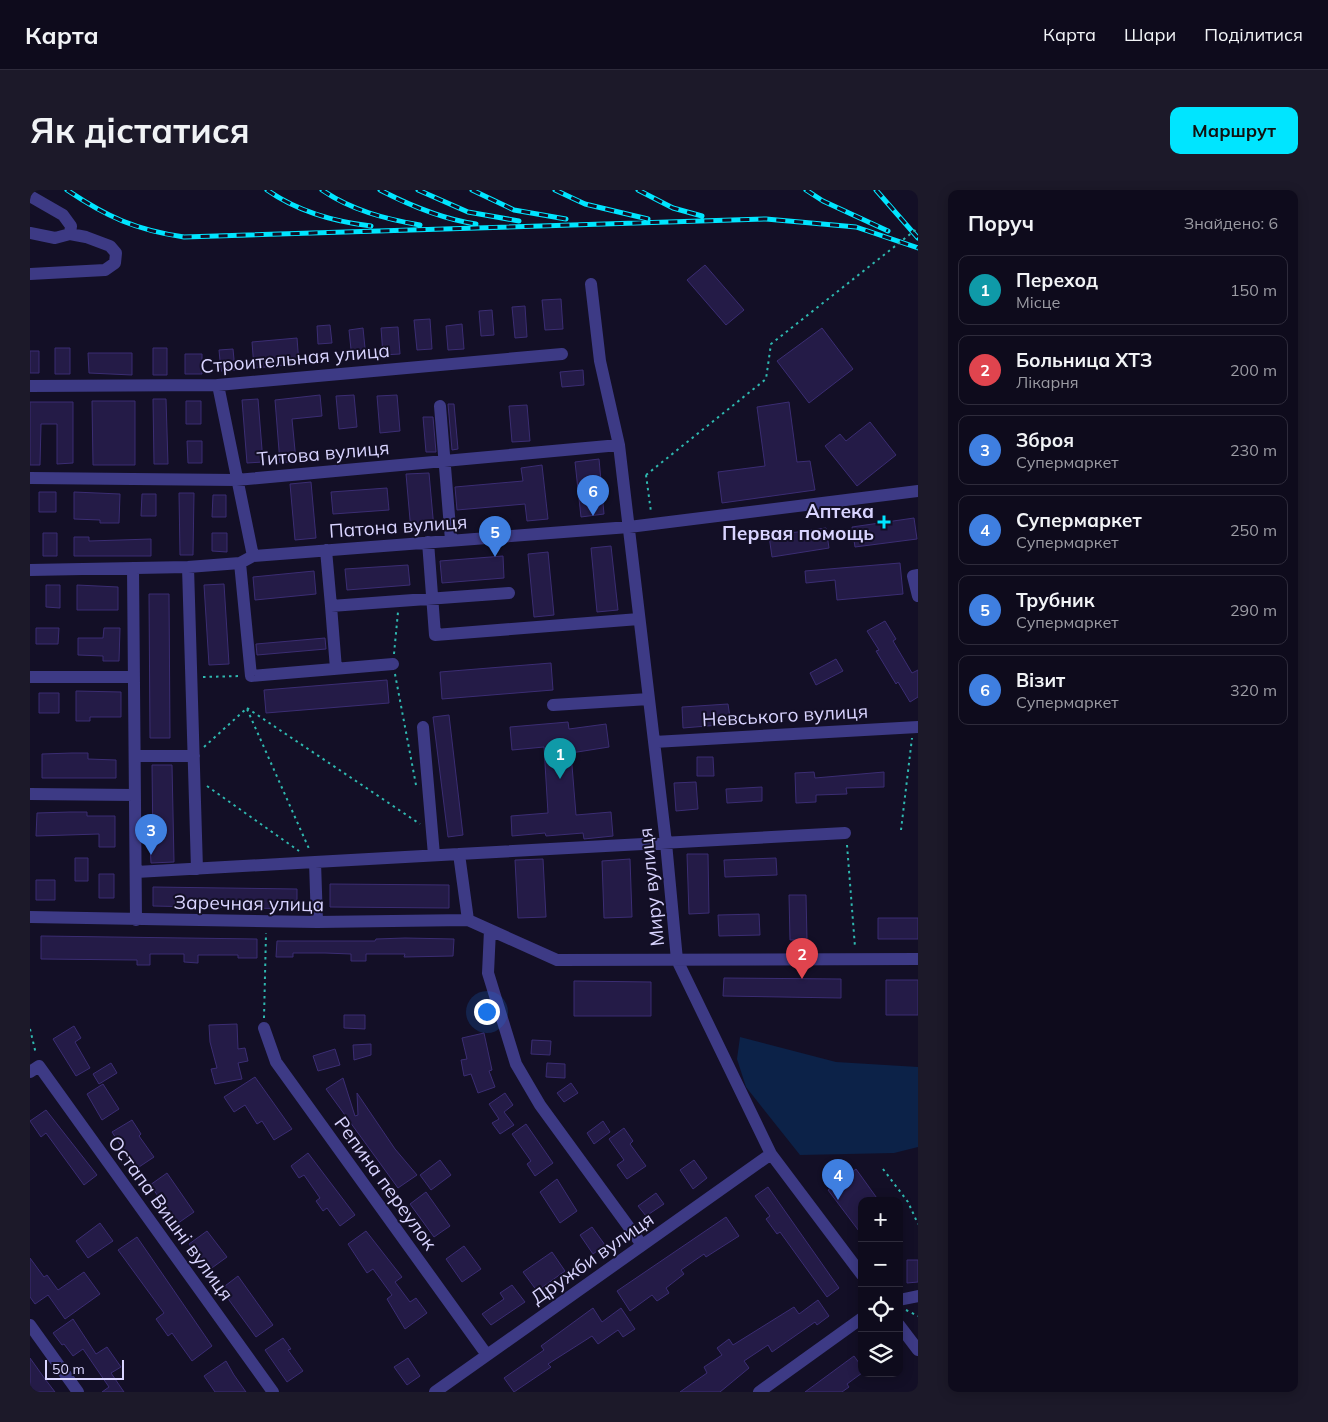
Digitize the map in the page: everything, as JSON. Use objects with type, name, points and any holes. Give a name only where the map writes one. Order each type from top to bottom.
[{"type":"street","points":[[30,196],[63,215],[71,226],[70,234]]},
{"type":"street","points":[[30,233],[55,238],[70,234],[110,246],[116,253],[115,263],[105,270],[30,274]]},
{"type":"street","name":"Миру вулиця","points":[[591,284],[600,361],[619,446],[666,843],[677,960],[771,1154],[858,1270]]},
{"type":"street","name":"Строительная улица","points":[[30,386],[218,385],[562,354]]},
{"type":"street","points":[[218,385],[252,556]]},
{"type":"street","points":[[440,406],[451,540]]},
{"type":"street","name":"Титова вулиця","points":[[30,478],[236,480],[619,446]]},
{"type":"street","name":"Патона вулиця","points":[[30,570],[188,567],[240,563],[252,556],[629,527],[918,491]]},
{"type":"street","points":[[428,542],[436,635],[640,619]]},
{"type":"street","points":[[326,550],[336,668]]},
{"type":"street","points":[[240,563],[251,676],[393,664]]},
{"type":"street","points":[[188,567],[197,868]]},
{"type":"street","points":[[133,568],[136,920]]},
{"type":"street","points":[[918,575],[913,576],[918,596]]},
{"type":"street","points":[[331,606],[509,593]]},
{"type":"street","points":[[30,677],[134,677]]},
{"type":"street","points":[[553,705],[649,699]]},
{"type":"street","points":[[423,727],[434,856]]},
{"type":"street","name":"Невського вулиця","points":[[654,742],[916,727]]},
{"type":"street","points":[[134,756],[194,756]]},
{"type":"street","points":[[30,794],[135,795]]},
{"type":"street","points":[[136,872],[846,833]]},
{"type":"street","points":[[459,854],[468,920],[557,960],[918,959]]},
{"type":"street","points":[[315,862],[317,922]]},
{"type":"street","name":"Заречная улица","points":[[30,916],[267,922],[468,920]]},
{"type":"street","points":[[490,930],[488,973],[516,1064],[540,1105],[642,1245]]},
{"type":"street","name":"Репина переулок","points":[[264,1028],[276,1062],[487,1355]]},
{"type":"street","name":"Остапа Вишні вулиця","points":[[34,1069],[273,1392]]},
{"type":"street","name":"Дружби вулиця","points":[[435,1392],[771,1154]]},
{"type":"street","points":[[903,1303],[918,1296]]},
{"type":"street","points":[[758,1392],[858,1321]]},
{"type":"street","points":[[30,1325],[78,1392]]},
{"type":"street","points":[[903,1330],[918,1350]]},
{"type":"path","points":[[650,510],[646,475],[766,379],[771,344],[918,228]]},
{"type":"path","points":[[400,601],[393,664],[416,788]]},
{"type":"path","points":[[192,677],[251,676]]},
{"type":"path","points":[[194,756],[247,708]]},
{"type":"path","points":[[247,708],[423,826],[422,817]]},
{"type":"path","points":[[247,708],[315,862]]},
{"type":"path","points":[[901,830],[916,727]]},
{"type":"path","points":[[195,777],[299,851]]},
{"type":"path","points":[[846,833],[856,960]]},
{"type":"path","points":[[264,1028],[267,922]]},
{"type":"path","points":[[30,1029],[34,1069]]},
{"type":"path","points":[[884,1169],[908,1202],[918,1224]]},
{"type":"path","points":[[903,1305],[918,1316]]},
{"type":"water","points":[[740,1037],[836,1062],[918,1067],[918,1147],[894,1153],[800,1155],[746,1087],[737,1059]]},
{"type":"building","points":[[705,265],[744,310],[726,325],[687,280]]},
{"type":"building","points":[[561,299],[563,329],[545,330],[542,300]]},
{"type":"building","points":[[525,306],[527,337],[515,338],[512,307]]},
{"type":"building","points":[[492,310],[494,335],[481,336],[479,311]]},
{"type":"building","points":[[430,319],[432,349],[417,350],[414,320]]},
{"type":"building","points":[[462,324],[464,349],[448,350],[446,326]]},
{"type":"building","points":[[330,325],[332,343],[318,344],[317,326]]},
{"type":"building","points":[[398,327],[400,354],[383,355],[381,328]]},
{"type":"building","points":[[363,328],[366,358],[352,359],[349,330]]},
{"type":"building","points":[[822,328],[853,369],[809,403],[777,361]]},
{"type":"building","points":[[297,338],[299,364],[254,368],[252,342]]},
{"type":"building","points":[[55,348],[70,348],[70,374],[55,374]]},
{"type":"building","points":[[153,348],[167,348],[167,375],[153,375]]},
{"type":"building","points":[[233,349],[235,370],[221,371],[219,350]]},
{"type":"building","points":[[30,351],[39,351],[39,373],[30,373]]},
{"type":"building","points":[[88,353],[132,353],[132,375],[89,373]]},
{"type":"building","points":[[185,354],[202,354],[202,374],[185,374]]},
{"type":"building","points":[[583,370],[584,385],[562,387],[560,372]]},
{"type":"building","points":[[320,395],[322,416],[292,419],[296,461],[280,463],[275,400]]},
{"type":"building","points":[[354,395],[357,427],[339,429],[336,396]]},
{"type":"building","points":[[397,395],[400,431],[380,433],[377,396]]},
{"type":"building","points":[[153,399],[166,399],[168,464],[154,464]]},
{"type":"building","points":[[258,399],[263,462],[247,463],[242,400]]},
{"type":"building","points":[[92,401],[135,401],[135,465],[93,465]]},
{"type":"building","points":[[186,401],[201,401],[201,424],[186,424]]},
{"type":"building","points":[[30,402],[73,402],[73,463],[57,464],[57,424],[41,424],[40,465],[30,465]]},
{"type":"building","points":[[789,402],[797,462],[810,461],[815,490],[722,503],[718,472],[765,466],[757,407]]},
{"type":"building","points":[[448,404],[454,404],[458,449],[452,450]]},
{"type":"building","points":[[527,405],[530,441],[512,442],[509,406]]},
{"type":"building","points":[[423,417],[433,417],[436,452],[426,452]]},
{"type":"building","points":[[870,422],[896,455],[857,486],[825,446],[840,434],[846,441]]},
{"type":"building","points":[[187,441],[202,441],[202,463],[188,463]]},
{"type":"building","points":[[599,459],[604,514],[581,517],[575,462]]},
{"type":"building","points":[[542,465],[548,519],[527,521],[525,504],[457,510],[455,487],[523,481],[521,468]]},
{"type":"building","points":[[429,473],[434,529],[411,531],[406,474]]},
{"type":"building","points":[[311,482],[316,538],[295,540],[290,484]]},
{"type":"building","points":[[387,488],[389,510],[333,514],[331,492]]},
{"type":"building","points":[[39,492],[56,492],[56,512],[39,512]]},
{"type":"building","points":[[74,492],[120,494],[119,523],[100,523],[100,520],[74,519]]},
{"type":"building","points":[[179,493],[194,493],[193,555],[180,555]]},
{"type":"building","points":[[142,494],[156,494],[156,516],[141,516]]},
{"type":"building","points":[[213,495],[226,495],[226,517],[212,517]]},
{"type":"building","points":[[914,518],[917,539],[855,547],[852,527]]},
{"type":"building","points":[[826,528],[829,548],[772,557],[769,536]]},
{"type":"building","points":[[43,533],[57,533],[57,556],[43,556]]},
{"type":"building","points":[[212,533],[227,533],[227,552],[212,551]]},
{"type":"building","points":[[74,537],[89,537],[89,541],[151,539],[151,556],[74,556]]},
{"type":"building","points":[[611,546],[618,610],[597,612],[591,548]]},
{"type":"building","points":[[548,552],[554,615],[534,617],[528,554]]},
{"type":"building","points":[[503,556],[504,578],[442,583],[440,561]]},
{"type":"building","points":[[900,563],[903,594],[837,600],[835,580],[806,583],[805,571]]},
{"type":"building","points":[[408,565],[410,585],[347,590],[345,569]]},
{"type":"building","points":[[314,571],[316,594],[255,600],[253,577]]},
{"type":"building","points":[[224,584],[229,664],[209,665],[204,585]]},
{"type":"building","points":[[46,585],[60,585],[60,608],[46,607]]},
{"type":"building","points":[[77,585],[118,587],[118,610],[77,610]]},
{"type":"building","points":[[149,594],[169,594],[170,738],[150,738]]},
{"type":"building","points":[[885,621],[896,639],[893,641],[912,673],[918,670],[918,697],[910,702],[898,682],[896,684],[876,651],[879,650],[867,631]]},
{"type":"building","points":[[36,628],[59,628],[58,644],[36,644]]},
{"type":"building","points":[[104,628],[120,628],[119,661],[103,661],[103,656],[78,655],[78,638],[103,638]]},
{"type":"building","points":[[325,638],[326,649],[257,655],[256,644]]},
{"type":"building","points":[[836,659],[843,671],[816,685],[810,673]]},
{"type":"building","points":[[551,663],[553,690],[442,699],[440,672]]},
{"type":"building","points":[[387,680],[389,703],[266,713],[264,690]]},
{"type":"building","points":[[76,691],[121,692],[121,717],[90,717],[90,721],[76,721]]},
{"type":"building","points":[[39,693],[59,693],[59,713],[39,713]]},
{"type":"building","points":[[728,704],[731,724],[683,728],[682,707]]},
{"type":"building","points":[[449,715],[463,835],[448,837],[433,717]]},
{"type":"building","points":[[568,722],[569,729],[606,724],[609,747],[571,753],[576,815],[611,812],[613,836],[584,839],[583,833],[546,836],[545,833],[512,836],[511,816],[548,813],[544,747],[512,750],[510,727]]},
{"type":"building","points":[[88,753],[88,759],[116,760],[116,778],[42,778],[42,754]]},
{"type":"building","points":[[697,757],[713,757],[714,776],[697,776]]},
{"type":"building","points":[[152,765],[172,765],[174,862],[151,863],[150,846],[153,846]]},
{"type":"building","points":[[814,772],[815,778],[884,772],[884,787],[846,788],[847,794],[816,795],[816,802],[796,803],[795,773]]},
{"type":"building","points":[[696,782],[698,809],[676,811],[674,783]]},
{"type":"building","points":[[762,787],[762,801],[727,803],[726,789]]},
{"type":"building","points":[[87,812],[87,816],[115,816],[115,847],[99,847],[99,834],[36,836],[37,813]]},
{"type":"building","points":[[687,854],[708,854],[709,913],[689,914]]},
{"type":"building","points":[[75,858],[88,858],[88,881],[75,881]]},
{"type":"building","points":[[776,858],[777,875],[725,877],[724,860]]},
{"type":"building","points":[[543,859],[546,917],[518,918],[515,860]]},
{"type":"building","points":[[630,859],[632,917],[604,918],[602,861]]},
{"type":"building","points":[[99,874],[114,874],[114,898],[99,898]]},
{"type":"building","points":[[36,880],[55,880],[55,900],[36,900]]},
{"type":"building","points":[[330,884],[449,885],[449,908],[330,907]]},
{"type":"building","points":[[153,887],[297,889],[297,909],[153,906]]},
{"type":"building","points":[[789,895],[806,895],[807,940],[790,940]]},
{"type":"building","points":[[759,914],[760,935],[719,936],[718,915]]},
{"type":"building","points":[[878,918],[918,918],[918,939],[878,939]]},
{"type":"building","points":[[41,936],[257,939],[257,958],[238,958],[238,955],[198,955],[198,963],[184,962],[184,954],[150,954],[150,965],[137,965],[137,960],[41,959]]},
{"type":"building","points":[[376,939],[454,939],[453,956],[404,957],[405,954],[366,954],[366,961],[351,961],[351,954],[293,953],[293,957],[276,957],[277,941],[375,941]]},
{"type":"building","points":[[724,978],[841,979],[841,998],[723,996]]},
{"type":"building","points":[[886,980],[918,980],[918,1015],[886,1015]]},
{"type":"building","points":[[574,981],[651,982],[651,1016],[574,1016]]},
{"type":"building","points":[[344,1015],[365,1015],[365,1029],[344,1028]]},
{"type":"building","points":[[237,1024],[238,1049],[245,1048],[248,1061],[238,1063],[242,1079],[215,1084],[211,1069],[217,1068],[210,1042],[209,1025]]},
{"type":"building","points":[[74,1026],[81,1038],[75,1042],[90,1068],[76,1076],[53,1039]]},
{"type":"building","points":[[484,1033],[492,1070],[489,1071],[495,1087],[478,1093],[471,1074],[464,1076],[461,1060],[467,1059],[462,1038]]},
{"type":"building","points":[[532,1040],[551,1041],[550,1055],[531,1054]]},
{"type":"building","points":[[371,1044],[371,1055],[354,1060],[353,1045]]},
{"type":"building","points":[[335,1049],[340,1065],[318,1071],[313,1056]]},
{"type":"building","points":[[111,1063],[117,1073],[99,1084],[93,1074]]},
{"type":"building","points":[[547,1063],[565,1064],[565,1078],[546,1077]]},
{"type":"building","points":[[255,1077],[292,1129],[274,1140],[262,1121],[257,1124],[245,1105],[234,1112],[224,1097]]},
{"type":"building","points":[[343,1078],[355,1116],[358,1115],[357,1093],[395,1149],[417,1175],[398,1188],[326,1089]]},
{"type":"building","points":[[571,1083],[578,1093],[564,1102],[557,1093]]},
{"type":"building","points":[[103,1084],[119,1109],[102,1120],[87,1094]]},
{"type":"building","points":[[505,1093],[513,1105],[504,1112],[514,1125],[500,1134],[492,1123],[499,1119],[489,1104]]},
{"type":"building","points":[[46,1110],[97,1175],[84,1185],[46,1133],[41,1137],[30,1121]]},
{"type":"building","points":[[132,1120],[141,1134],[139,1136],[154,1157],[136,1169],[112,1132]]},
{"type":"building","points":[[603,1121],[610,1132],[594,1144],[587,1133]]},
{"type":"building","points":[[526,1124],[553,1163],[535,1176],[527,1164],[531,1161],[512,1134]]},
{"type":"building","points":[[624,1128],[633,1141],[630,1144],[646,1166],[627,1179],[617,1165],[624,1160],[609,1139]]},
{"type":"building","points":[[308,1153],[355,1215],[340,1226],[327,1208],[323,1211],[316,1201],[320,1198],[304,1175],[299,1178],[291,1166]]},
{"type":"building","points":[[440,1160],[451,1175],[431,1190],[420,1175]]},
{"type":"building","points":[[694,1160],[707,1178],[693,1189],[680,1170]]},
{"type":"building","points":[[856,1169],[876,1197],[858,1197],[858,1230],[828,1190]]},
{"type":"building","points":[[167,1173],[194,1212],[174,1226],[163,1209],[166,1207],[150,1185]]},
{"type":"building","points":[[557,1179],[577,1211],[560,1223],[540,1192]]},
{"type":"building","points":[[768,1187],[839,1288],[827,1297],[780,1232],[777,1234],[766,1219],[770,1216],[755,1196]]},
{"type":"building","points":[[426,1192],[450,1226],[434,1237],[410,1204]]},
{"type":"building","points":[[656,1193],[664,1204],[646,1216],[638,1206]]},
{"type":"building","points":[[726,1217],[739,1236],[706,1257],[704,1254],[681,1270],[684,1274],[666,1288],[669,1293],[657,1301],[652,1295],[630,1311],[617,1291]]},
{"type":"building","points":[[100,1223],[113,1241],[88,1258],[76,1241]]},
{"type":"building","points":[[592,1227],[605,1245],[593,1254],[580,1235]]},
{"type":"building","points":[[207,1231],[227,1257],[209,1270],[189,1244]]},
{"type":"building","points":[[366,1231],[402,1277],[395,1282],[410,1302],[416,1298],[427,1313],[405,1329],[387,1299],[392,1295],[373,1269],[367,1273],[348,1244]]},
{"type":"building","points":[[137,1237],[212,1346],[192,1361],[172,1333],[168,1336],[156,1319],[164,1313],[118,1250]]},
{"type":"building","points":[[464,1246],[481,1269],[462,1282],[446,1259]]},
{"type":"building","points":[[552,1252],[565,1271],[537,1291],[523,1272]]},
{"type":"building","points":[[30,1258],[44,1277],[47,1275],[58,1290],[84,1272],[100,1294],[65,1319],[48,1295],[35,1304],[30,1297]]},
{"type":"building","points":[[907,1260],[918,1260],[918,1282],[907,1283]]},
{"type":"building","points":[[238,1276],[273,1325],[256,1337],[221,1289]]},
{"type":"building","points":[[512,1285],[525,1302],[491,1325],[482,1314],[504,1299],[500,1293]]},
{"type":"building","points":[[818,1300],[829,1316],[817,1325],[815,1322],[772,1352],[768,1345],[744,1361],[749,1368],[720,1392],[680,1392],[707,1373],[704,1367],[722,1355],[717,1348],[729,1339],[733,1345],[794,1307],[799,1314]]},
{"type":"building","points":[[593,1308],[602,1322],[621,1308],[635,1329],[623,1337],[618,1330],[598,1344],[592,1336],[548,1364],[551,1367],[514,1392],[504,1378],[544,1350],[541,1346]]},
{"type":"building","points":[[73,1319],[96,1354],[107,1347],[121,1367],[111,1373],[124,1392],[102,1392],[109,1387],[83,1349],[73,1356],[53,1333]]},
{"type":"building","points":[[283,1338],[291,1349],[288,1350],[303,1371],[287,1382],[265,1350]]},
{"type":"building","points":[[854,1356],[858,1362],[858,1376],[847,1384],[849,1387],[842,1392],[805,1392]]},
{"type":"building","points":[[30,1358],[45,1379],[55,1392],[30,1392]]},
{"type":"building","points":[[408,1358],[420,1376],[407,1385],[394,1367]]},
{"type":"building","points":[[226,1361],[246,1392],[215,1392],[204,1376]]},
{"type":"railway","points":[[67,190],[95,208],[122,221],[151,231],[184,237],[766,219],[856,227],[918,248]]},
{"type":"railway","points":[[267,190],[304,210],[344,222],[371,226]]},
{"type":"railway","points":[[322,190],[345,203],[369,213],[420,225]]},
{"type":"railway","points":[[380,190],[427,211],[451,219],[476,224]]},
{"type":"railway","points":[[418,190],[468,212],[519,221]]},
{"type":"railway","points":[[472,190],[514,210],[566,219]]},
{"type":"railway","points":[[555,190],[585,204],[648,219]]},
{"type":"railway","points":[[638,190],[673,208],[702,216]]},
{"type":"railway","points":[[806,190],[823,201],[888,231]]},
{"type":"railway","points":[[876,190],[918,238]]},
{"type":"place","name":"Візит","points":[[593,516]]},
{"type":"place","name":"Аптека Первая помощь","points":[[884,522]]},
{"type":"place","name":"Трубник","points":[[495,557]]},
{"type":"place","name":"Переход","points":[[560,779]]},
{"type":"place","name":"Зброя","points":[[151,855]]},
{"type":"place","name":"Больница ХТЗ","points":[[802,979]]},
{"type":"place","name":"Супермаркет","points":[[838,1200]]}]
